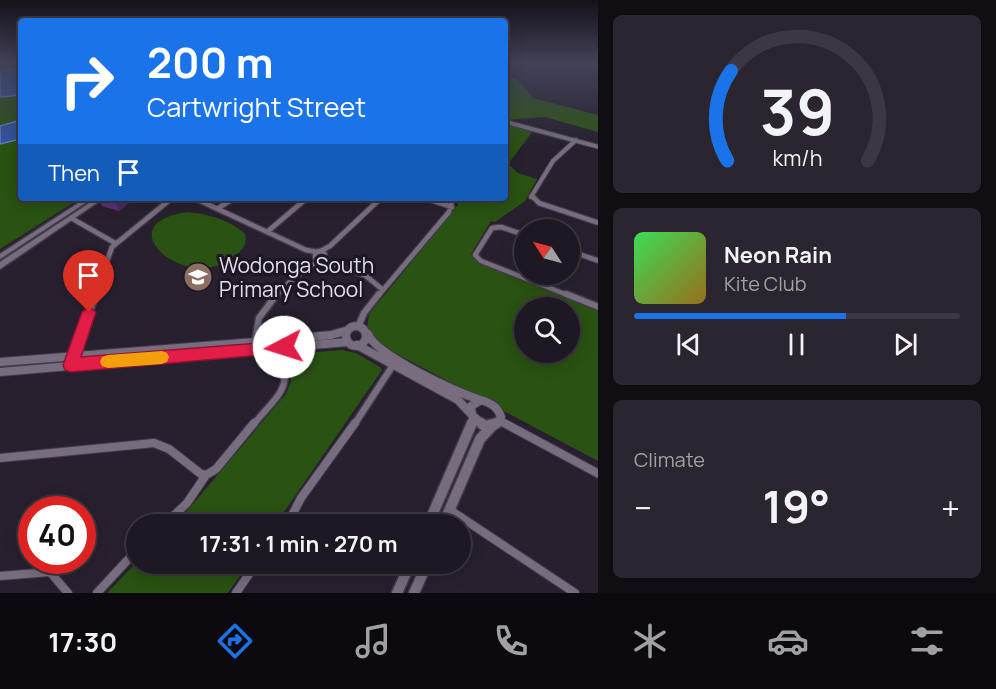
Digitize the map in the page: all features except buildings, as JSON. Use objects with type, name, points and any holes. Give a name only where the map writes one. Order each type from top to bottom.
[{"type":"main road","points":[[0,257],[85,201]]},
{"type":"main road","points":[[0,266],[96,201]]},
{"type":"street","points":[[508,123],[598,147]]},
{"type":"street","points":[[576,140],[553,161],[531,197],[539,203],[598,223]]},
{"type":"street","points":[[71,365],[115,243],[169,201]]},
{"type":"street","points":[[200,201],[377,282],[383,286],[383,290]]},
{"type":"street","points":[[217,209],[229,201]]},
{"type":"street","points":[[267,232],[303,201]]},
{"type":"street","points":[[308,267],[316,254],[330,246],[378,201]]},
{"type":"street","points":[[434,201],[452,207]]},
{"type":"street","points":[[358,327],[363,315],[452,207],[453,201]]},
{"type":"street","points":[[71,218],[115,243]]},
{"type":"street","points":[[514,232],[501,227],[492,228],[475,255],[481,261],[514,274]]},
{"type":"street","points":[[255,342],[257,322],[266,306],[308,267],[324,257],[330,246]]},
{"type":"street","points":[[580,255],[598,261]]},
{"type":"street","points":[[542,285],[598,307]]},
{"type":"street","points":[[0,372],[283,343],[331,335],[350,327],[358,327],[368,334],[371,342],[395,361],[458,400],[484,426],[496,424],[598,474]]},
{"type":"street","points":[[345,331],[344,336],[348,342]]},
{"type":"street","points":[[357,345],[367,340],[368,334]]},
{"type":"street","points":[[0,362],[255,342],[348,342],[357,345],[395,361],[457,393],[490,403],[498,409],[496,424],[480,439],[448,514]]},
{"type":"street","points":[[176,514],[187,503],[206,475],[216,469],[282,391],[286,379],[283,343]]},
{"type":"street","points":[[293,514],[301,498],[333,456],[395,361]]},
{"type":"street","points":[[433,514],[472,428],[471,406],[481,400]]},
{"type":"street","points":[[0,458],[154,443],[169,449],[201,474],[206,475]]},
{"type":"street","points":[[438,502],[575,593]]},
{"type":"street","points":[[97,593],[126,562]]},
{"type":"street","points":[[0,576],[50,572],[68,593]]},
{"type":"street","points":[[236,593],[249,574]]},
{"type":"street","points":[[397,593],[406,574]]},
{"type":"street","points":[[414,593],[423,574]]},
{"type":"green space","points":[[0,91],[18,91],[18,201],[76,201],[0,249]]},
{"type":"green space","points":[[508,91],[527,91],[533,98],[598,115],[598,132],[545,117],[508,120]]},
{"type":"green space","points":[[508,125],[533,131],[508,164]]},
{"type":"green space","points":[[508,164],[518,173],[537,179],[525,201],[495,222],[491,221],[471,254],[481,263],[514,276],[514,285],[536,285],[566,297],[514,297],[514,363],[580,363],[580,303],[598,310],[598,461],[504,411],[485,397],[474,395],[382,346],[367,328],[369,314],[458,205],[457,201],[508,201]]},
{"type":"green space","points":[[188,212],[211,216],[233,225],[245,234],[244,247],[234,257],[215,266],[195,268],[176,262],[162,253],[153,241],[153,229],[164,219]]},
{"type":"green space","points":[[342,350],[356,353],[382,370],[283,514],[184,514],[286,394],[291,381],[289,357],[292,354]]},
{"type":"green space","points":[[126,573],[241,574],[228,593],[107,593]]},
{"type":"water","points":[[0,91],[18,91],[18,95],[0,97]]},
{"type":"water","points":[[18,121],[18,140],[0,144],[0,126]]},
{"type":"slow traffic","points":[[108,362],[162,357]]},
{"type":"place","name":"Wodonga South Primary School","points":[[198,277]]},
{"type":"route","points":[[89,312],[71,365],[284,347]]}]
